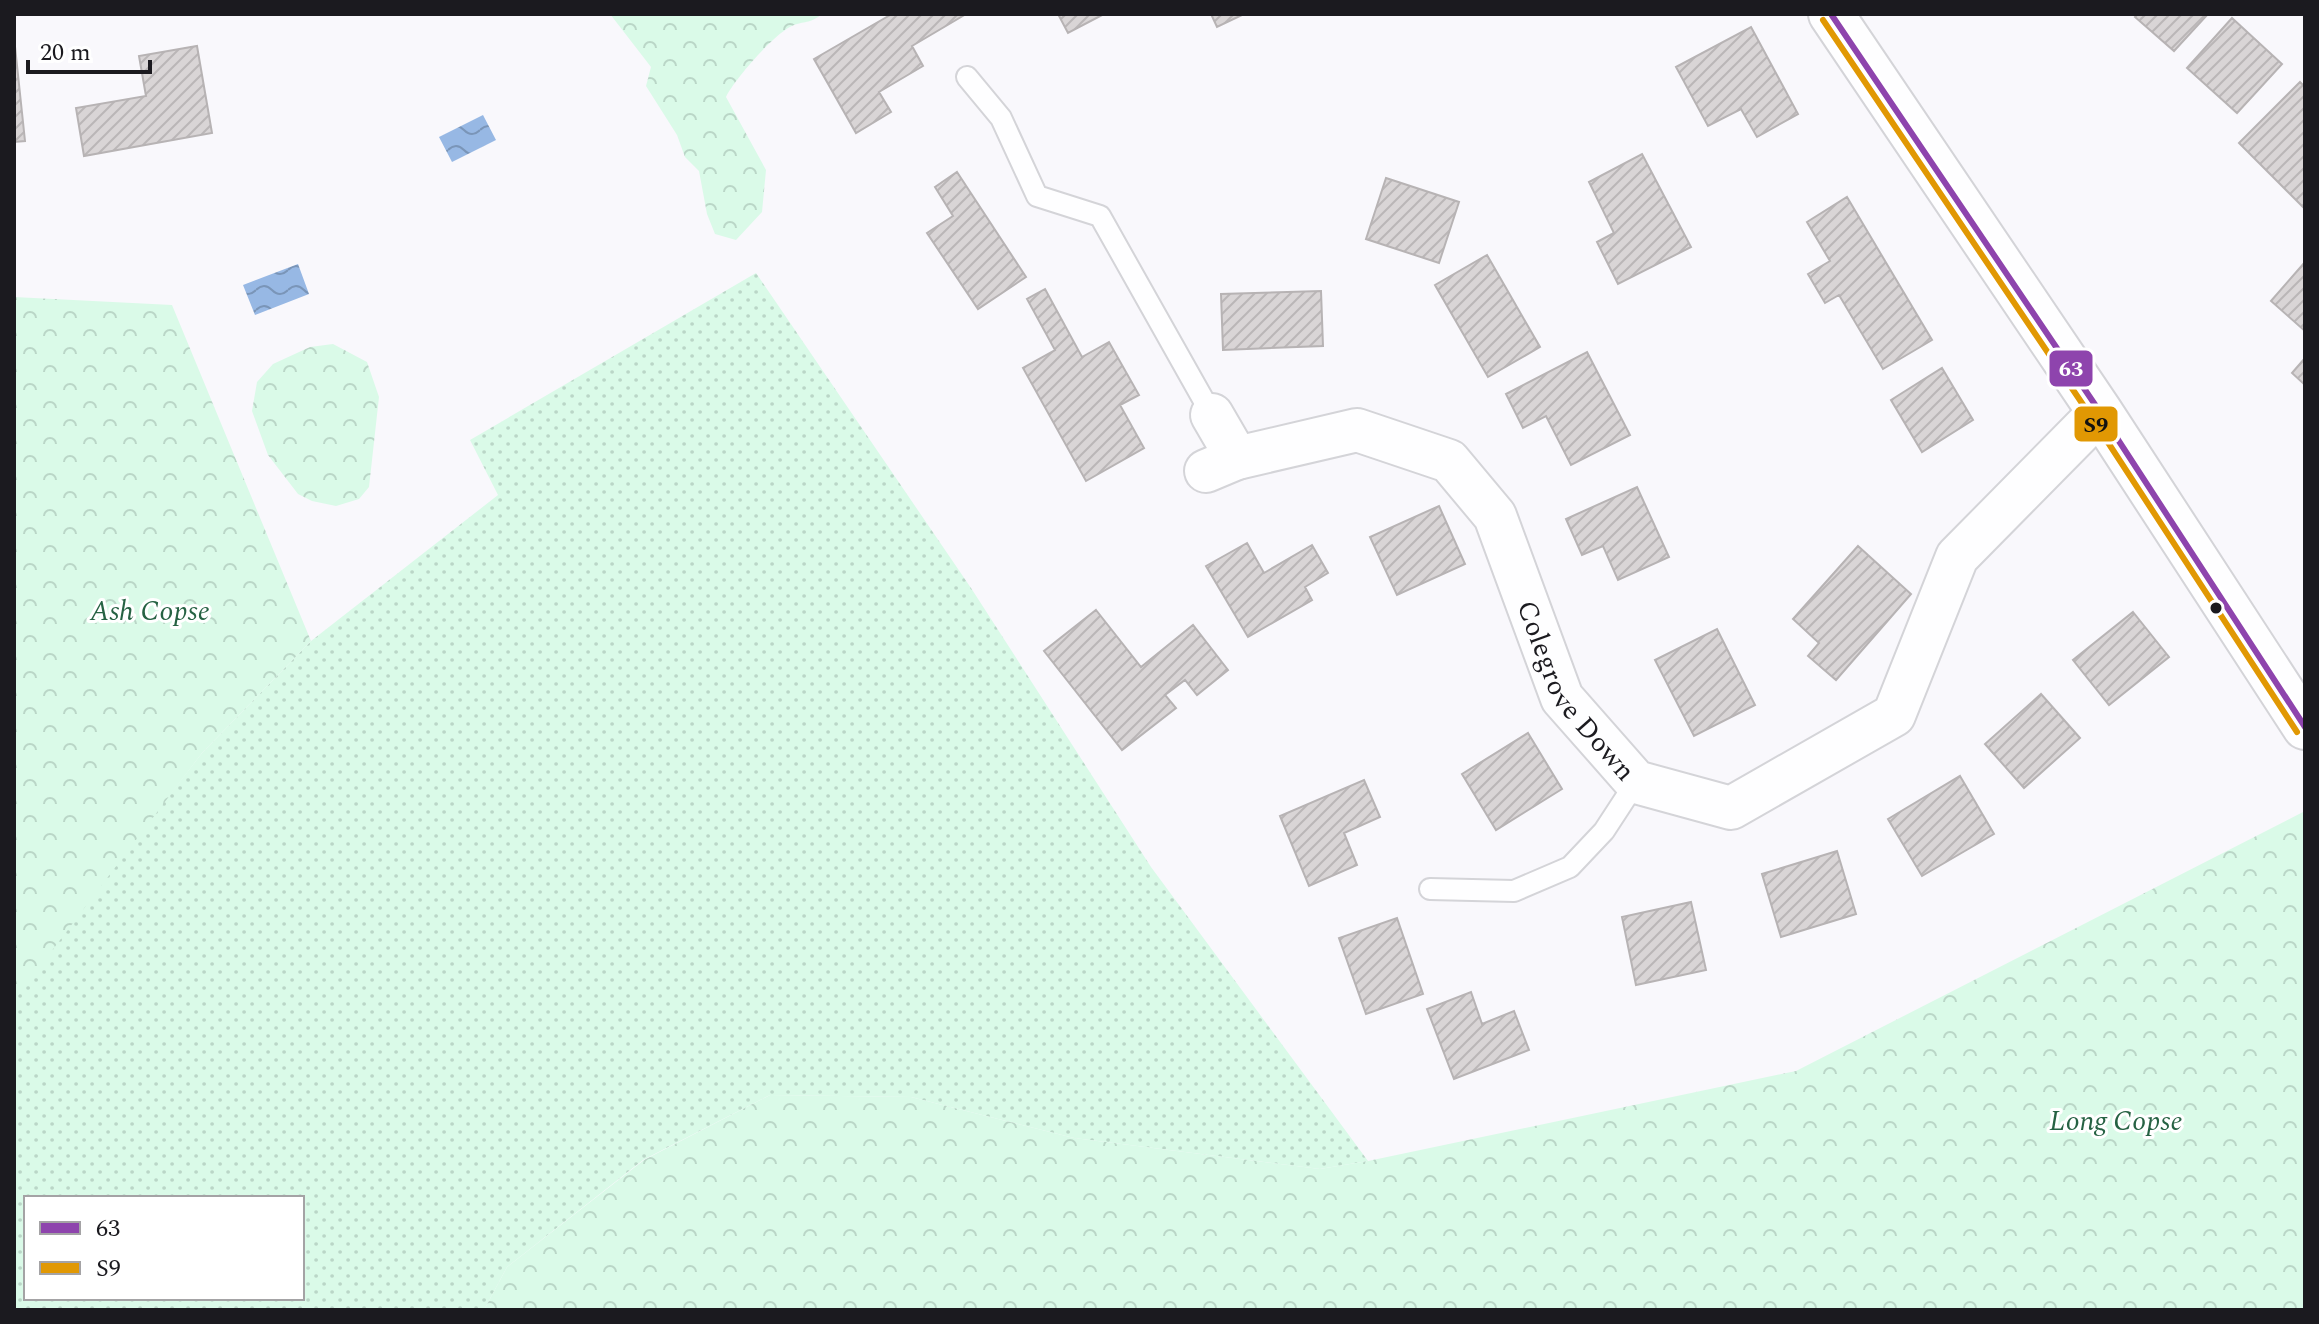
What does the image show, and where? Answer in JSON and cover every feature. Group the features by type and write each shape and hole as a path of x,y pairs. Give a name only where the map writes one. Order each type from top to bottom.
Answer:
{"street":[{"path":"1831,14 2100,412 2305,727"},
{"name":"Colegrove Down","path":"1212,415 1221,464 1357,430 1449,461 1495,516 1562,698 1636,782 1731,808 1894,715 1957,557 2100,412"}],"lane":[{"path":"967,77 1001,118 1037,196 1100,216 1212,415"},
{"path":"1430,889 1514,891 1570,867 1604,831 1636,782"}],"green space":[{"path":"610,14 822,14 786,29 776,37 746,69 726,97 766,170 762,212 736,240 715,234 707,214 699,171 685,157 677,135 646,86 651,67"},
{"path":"756,273 971,588 1151,867 1368,1161 1320,1169 1074,1138 911,1097 770,1095 643,1160 507,1267 484,1310 14,1310 14,996 202,753 311,641 498,495 470,440"},
{"name":"Ash Copse","path":"14,297 172,305 311,641 202,753 16,998"},
{"path":"333,344 367,362 379,397 369,487 359,499 336,506 312,501 298,494 268,455 252,411 257,382 273,364 310,347"},
{"name":"Long Copse","path":"2305,811 2305,1310 484,1310 507,1267 644,1160 770,1095 911,1097 1074,1138 1320,1169 1368,1161 1796,1071"}],"water":[{"path":"483,115 496,140 452,162 439,137"},
{"path":"298,264 309,294 255,315 243,285"}],"building":[{"path":"892,14 966,14 912,46 923,66 879,92 891,112 856,133 814,59"},
{"path":"1058,14 1104,14 1068,33"},
{"path":"1211,14 1244,14 1217,27"},
{"path":"2138,14 2208,14 2174,51 2135,17"},
{"path":"2232,18 2282,64 2237,113 2187,68"},
{"path":"1751,27 1798,114 1757,137 1741,109 1708,126 1676,67"},
{"path":"14,37 25,141 14,142"},
{"path":"197,46 212,133 84,156 76,108 146,96 139,56"},
{"path":"2300,82 2305,87 2305,209 2239,143"},
{"path":"1642,154 1691,247 1618,284 1597,242 1614,233 1589,182"},
{"path":"957,172 1026,277 978,309 927,233 953,216 935,187"},
{"path":"1386,178 1459,202 1439,263 1366,239"},
{"path":"1847,197 1932,340 1883,369 1839,295 1825,303 1808,274 1830,261 1807,222"},
{"path":"1487,255 1540,347 1488,377 1435,285"},
{"path":"2305,262 2305,331 2271,301"},
{"path":"1045,289 1082,357 1109,342 1139,395 1120,405 1144,448 1086,481 1023,368 1055,350 1027,299"},
{"path":"1321,291 1323,346 1223,350 1221,294"},
{"path":"1587,352 1630,435 1571,465 1546,416 1523,428 1506,394"},
{"path":"2305,358 2305,385 2292,373"},
{"path":"1942,368 1973,420 1922,452 1891,400"},
{"path":"1637,487 1669,557 1618,580 1603,546 1582,555 1566,519"},
{"path":"1439,506 1465,564 1397,595 1370,537"},
{"path":"1247,543 1264,573 1312,545 1328,573 1305,587 1312,600 1248,637 1206,566"},
{"path":"1858,546 1911,594 1836,680 1808,656 1819,643 1793,619"},
{"path":"1096,610 1141,667 1193,625 1228,670 1197,695 1185,680 1165,695 1176,708 1122,750 1044,651"},
{"path":"2133,612 2169,657 2109,705 2073,660"},
{"path":"1717,629 1755,705 1694,736 1655,660"},
{"path":"2041,694 2080,738 2024,788 1985,744"},
{"path":"1528,733 1562,789 1496,830 1462,774"},
{"path":"1960,776 1994,834 1922,876 1888,819"},
{"path":"1364,780 1380,817 1344,833 1357,865 1309,886 1280,816"},
{"path":"1837,851 1856,914 1781,937 1762,874"},
{"path":"1691,902 1706,970 1636,985 1622,917"},
{"path":"1397,918 1423,994 1366,1014 1339,938"},
{"path":"1471,992 1482,1024 1514,1011 1529,1050 1454,1079 1427,1009"}],"transit line":[{"name":"63","path":"1831,14 2100,412 2305,727"},
{"name":"S9","path":"1823,20 2092,418 2297,732"}]}
